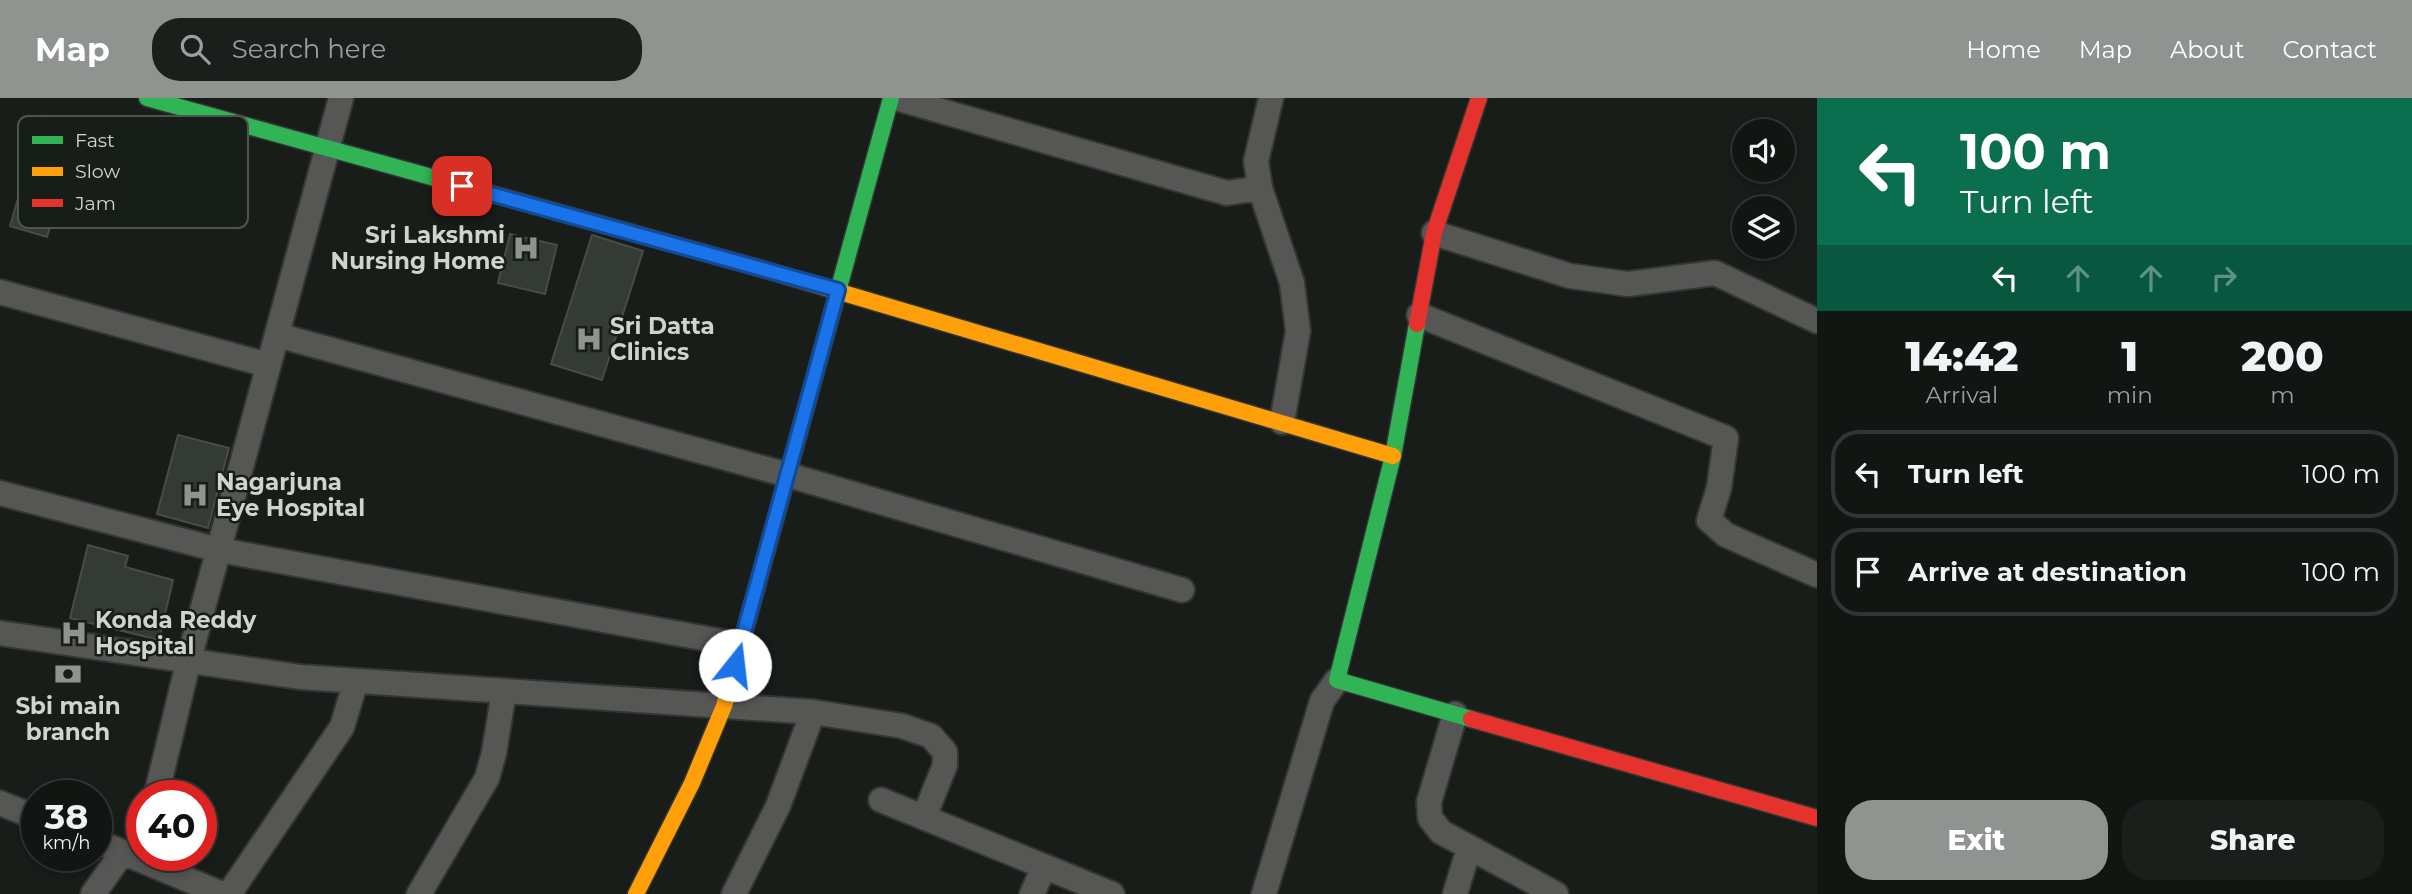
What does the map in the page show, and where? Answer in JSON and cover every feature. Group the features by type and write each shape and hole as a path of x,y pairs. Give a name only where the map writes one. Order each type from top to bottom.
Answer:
{"street":[{"path":"147,98 212,116"},
{"path":"160,780 189,659 341,98"},
{"path":"636,894 692,783 724,706 838,290 894,98 1227,193 1260,188"},
{"path":"1271,98 1256,161 1260,188 1292,283 1298,331 1282,422"},
{"path":"1265,894 1322,701 1337,680 1393,456 1434,233 1479,98"},
{"path":"248,126 838,290 1393,456"},
{"path":"1434,233 1570,276 1628,284 1715,273 1817,321"},
{"path":"0,292 268,365"},
{"path":"1419,315 1726,438 1719,488 1709,520 1726,535 1817,575"},
{"path":"277,335 788,475 1182,590"},
{"path":"0,493 219,550 741,645"},
{"path":"0,633 300,677 813,712 902,726 930,736 945,752 945,765 924,817"},
{"path":"1337,680 1817,818"},
{"path":"229,894 342,727 356,681"},
{"path":"419,894 486,778 494,753 504,691"},
{"path":"734,894 778,806 813,712"},
{"path":"1455,714 1429,802 1430,818 1441,832 1556,894"},
{"path":"881,800 1112,894"},
{"path":"0,803 21,812"},
{"path":"1455,894 1469,848"},
{"path":"93,894 126,863"},
{"path":"1032,894 1044,867"},
{"path":"171,871 222,894"}],"building":[{"path":"18,198 18,228 50,228 47,237 10,226"},
{"path":"510,234 557,245 545,294 498,283"},
{"path":"592,235 643,251 602,380 551,364"},
{"path":"178,435 229,448 208,528 157,514"},
{"path":"88,545 128,556 125,567 173,580 159,640 70,618"}],"traffic: fast":[{"path":"147,98 212,116"},
{"path":"756,590 891,98"},
{"path":"248,126 759,268"},
{"path":"1417,324 1393,456 1337,680 1471,719"}],"traffic: slow":[{"path":"759,268 1393,456"},
{"path":"636,894 692,783 724,706 756,590"}],"traffic: jam":[{"path":"1417,324 1434,233 1479,98"},
{"path":"1471,719 1817,818"}],"place":[{"name":"Sri Lakshmi Nursing Home","path":"526,248"},
{"name":"Sri Datta Clinics","path":"589,339"},
{"name":"Nagarjuna Eye Hospital","path":"195,495"},
{"name":"Konda Reddy Hospital","path":"74,633"},
{"name":"Sbi main branch","path":"68,674"}],"route":[{"path":"462,186 838,290 735,665"}]}
